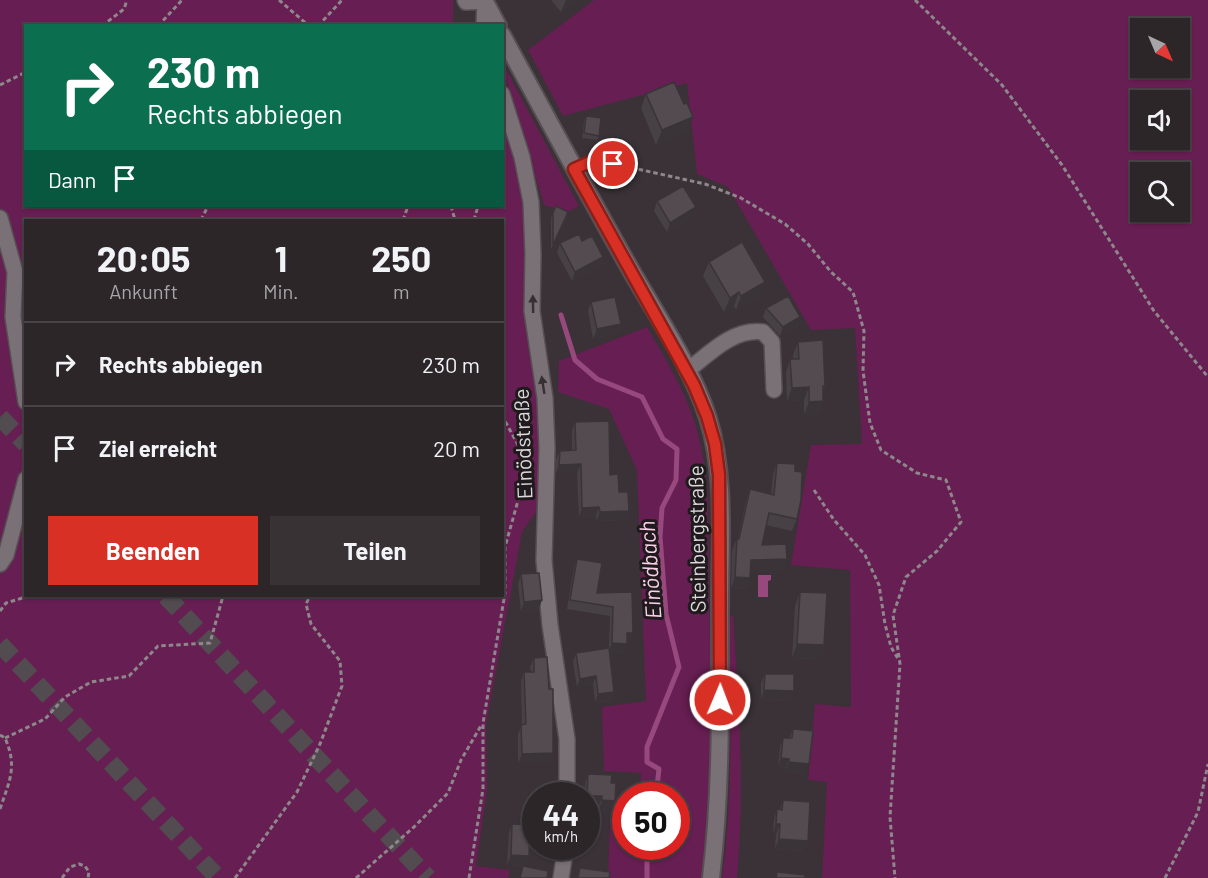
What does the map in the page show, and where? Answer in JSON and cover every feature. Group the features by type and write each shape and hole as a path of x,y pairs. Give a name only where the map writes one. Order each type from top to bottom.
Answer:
{"main road":[{"path":"484,1 497,24"},
{"name":"Steinbergstraße","path":"504,39 687,370 707,416 715,444 719,475 719,744 711,878"}],"street":[{"path":"465,0 466,2 484,1 483,24"},
{"name":"Einödstraße","path":"504,100 522,157 531,202 532,311 545,408 547,448 544,560 550,625 567,739 567,782"},
{"path":"0,218 15,272 14,317 24,388"},
{"path":"687,370 732,337 753,331 763,332 772,342 774,390"},
{"path":"0,564 6,555 24,487"},
{"path":"561,878 564,860"}],"lane":[{"path":"574,169 590,162 613,164"}],"path":[{"path":"105,24 124,9 128,0"},
{"path":"160,24 182,0"},
{"path":"279,0 307,24"},
{"path":"320,24 342,0"},
{"path":"915,0 1002,84 1062,165 1154,311 1208,377"},
{"path":"0,85 24,73"},
{"path":"613,164 705,184 741,198 793,231 808,244 831,272 853,292 864,331 863,371 870,423 881,450 917,473 946,480 962,522 937,551 906,577 893,615 900,664 890,817 895,878"},
{"path":"469,878 483,789 483,723 505,593 505,547 521,490 523,455 504,416"},
{"path":"814,490 834,520 865,555 879,585 891,647 900,664"},
{"path":"0,611 6,603 26,597"},
{"path":"5,738 45,719 65,697 91,682 129,676 158,646 210,644 223,597"},
{"path":"235,878 297,792 320,744 342,686 340,661 311,624 306,604 310,597"},
{"path":"356,878 448,793 467,749 483,723"},
{"path":"0,735 5,738 12,760 12,778 0,809"},
{"path":"1165,878 1198,812 1208,764"},
{"path":"62,878 70,867 79,864 85,866 89,872 88,878"}],"shaded area":[{"path":"0,0 453,0 453,24 24,24 24,207 504,207 504,113 525,201 526,320 538,388 542,446 536,512 522,532 486,724 487,790 476,866 510,870 508,878 0,878"},
{"path":"594,0 1208,0 1208,878 822,878 827,782 808,780 815,704 851,707 850,570 791,565 811,445 862,444 855,328 811,330 728,187 697,174 687,83 563,116 528,50"},
{"path":"504,66 579,206 568,212 544,205"},
{"path":"647,327 677,381 695,423 703,457 709,534 711,735 708,807 701,878 608,878 610,820 612,820 612,860 690,860 690,782 641,782 641,773 604,771 602,707 646,701 637,470 609,409 558,392 559,361"},
{"path":"758,575 771,575 771,580 768,581 768,597 758,597"},
{"path":"729,616 733,616 740,747 741,812 737,878 722,878 730,780"}],"building":[{"path":"674,82 693,117 662,130 646,94"},
{"path":"586,116 601,118 599,136 584,133"},
{"path":"683,186 696,207 670,223 657,201"},
{"path":"556,206 568,212 553,245 553,213"},
{"path":"579,234 582,241 592,236 603,257 575,272 560,243"},
{"path":"742,242 765,282 741,296 739,292 730,298 709,262"},
{"path":"788,296 800,317 783,327 766,308"},
{"path":"615,297 621,324 597,329 591,302"},
{"path":"823,340 825,386 823,386 823,401 809,402 809,387 792,388 790,359 799,359 798,342"},
{"path":"609,421 610,475 618,474 619,492 628,492 629,511 600,512 599,507 582,508 581,464 559,465 560,451 576,450 575,422"},
{"path":"777,463 795,464 795,471 802,472 801,500 797,519 769,513 762,545 786,544 787,559 751,560 750,578 735,577 737,539 739,539 750,489 774,495"},
{"path":"577,559 602,563 597,593 632,592 633,633 627,633 627,644 612,643 613,607 570,600"},
{"path":"539,573 542,600 524,602 521,574"},
{"path":"800,592 827,593 824,645 797,644"},
{"path":"609,648 614,692 598,694 596,676 580,679 576,653"},
{"path":"547,657 549,689 553,689 553,753 522,754 521,725 526,724 524,672 534,672 534,658"},
{"path":"765,674 794,674 794,691 764,690"},
{"path":"793,729 813,731 809,764 789,762 789,759 781,758 783,738 792,738"},
{"path":"588,774 612,775 612,801 602,800 600,782 588,782"},
{"path":"783,800 810,802 808,841 779,839 780,824 776,824 777,809 782,810"},
{"path":"512,824 522,825 522,856 511,855"},
{"path":"523,866 548,871 547,878 520,878"},
{"path":"580,868 610,872 609,878 578,878"},
{"path":"777,872 805,875 805,878 776,878"}],"waterway":[{"name":"Einödbach","path":"561,315 575,360 597,379 642,397 663,439 677,449 676,480 662,508 660,537 666,614 679,667 647,747 647,762 659,769 658,782"},
{"name":"Einödbach","path":"647,860 647,878"}],"tunnel":[{"path":"0,417 24,442"},
{"path":"167,597 428,878"},
{"path":"0,644 218,878"}],"route":[{"path":"613,164 590,162 574,169 687,370 707,416 715,444 719,475 720,700"}]}
